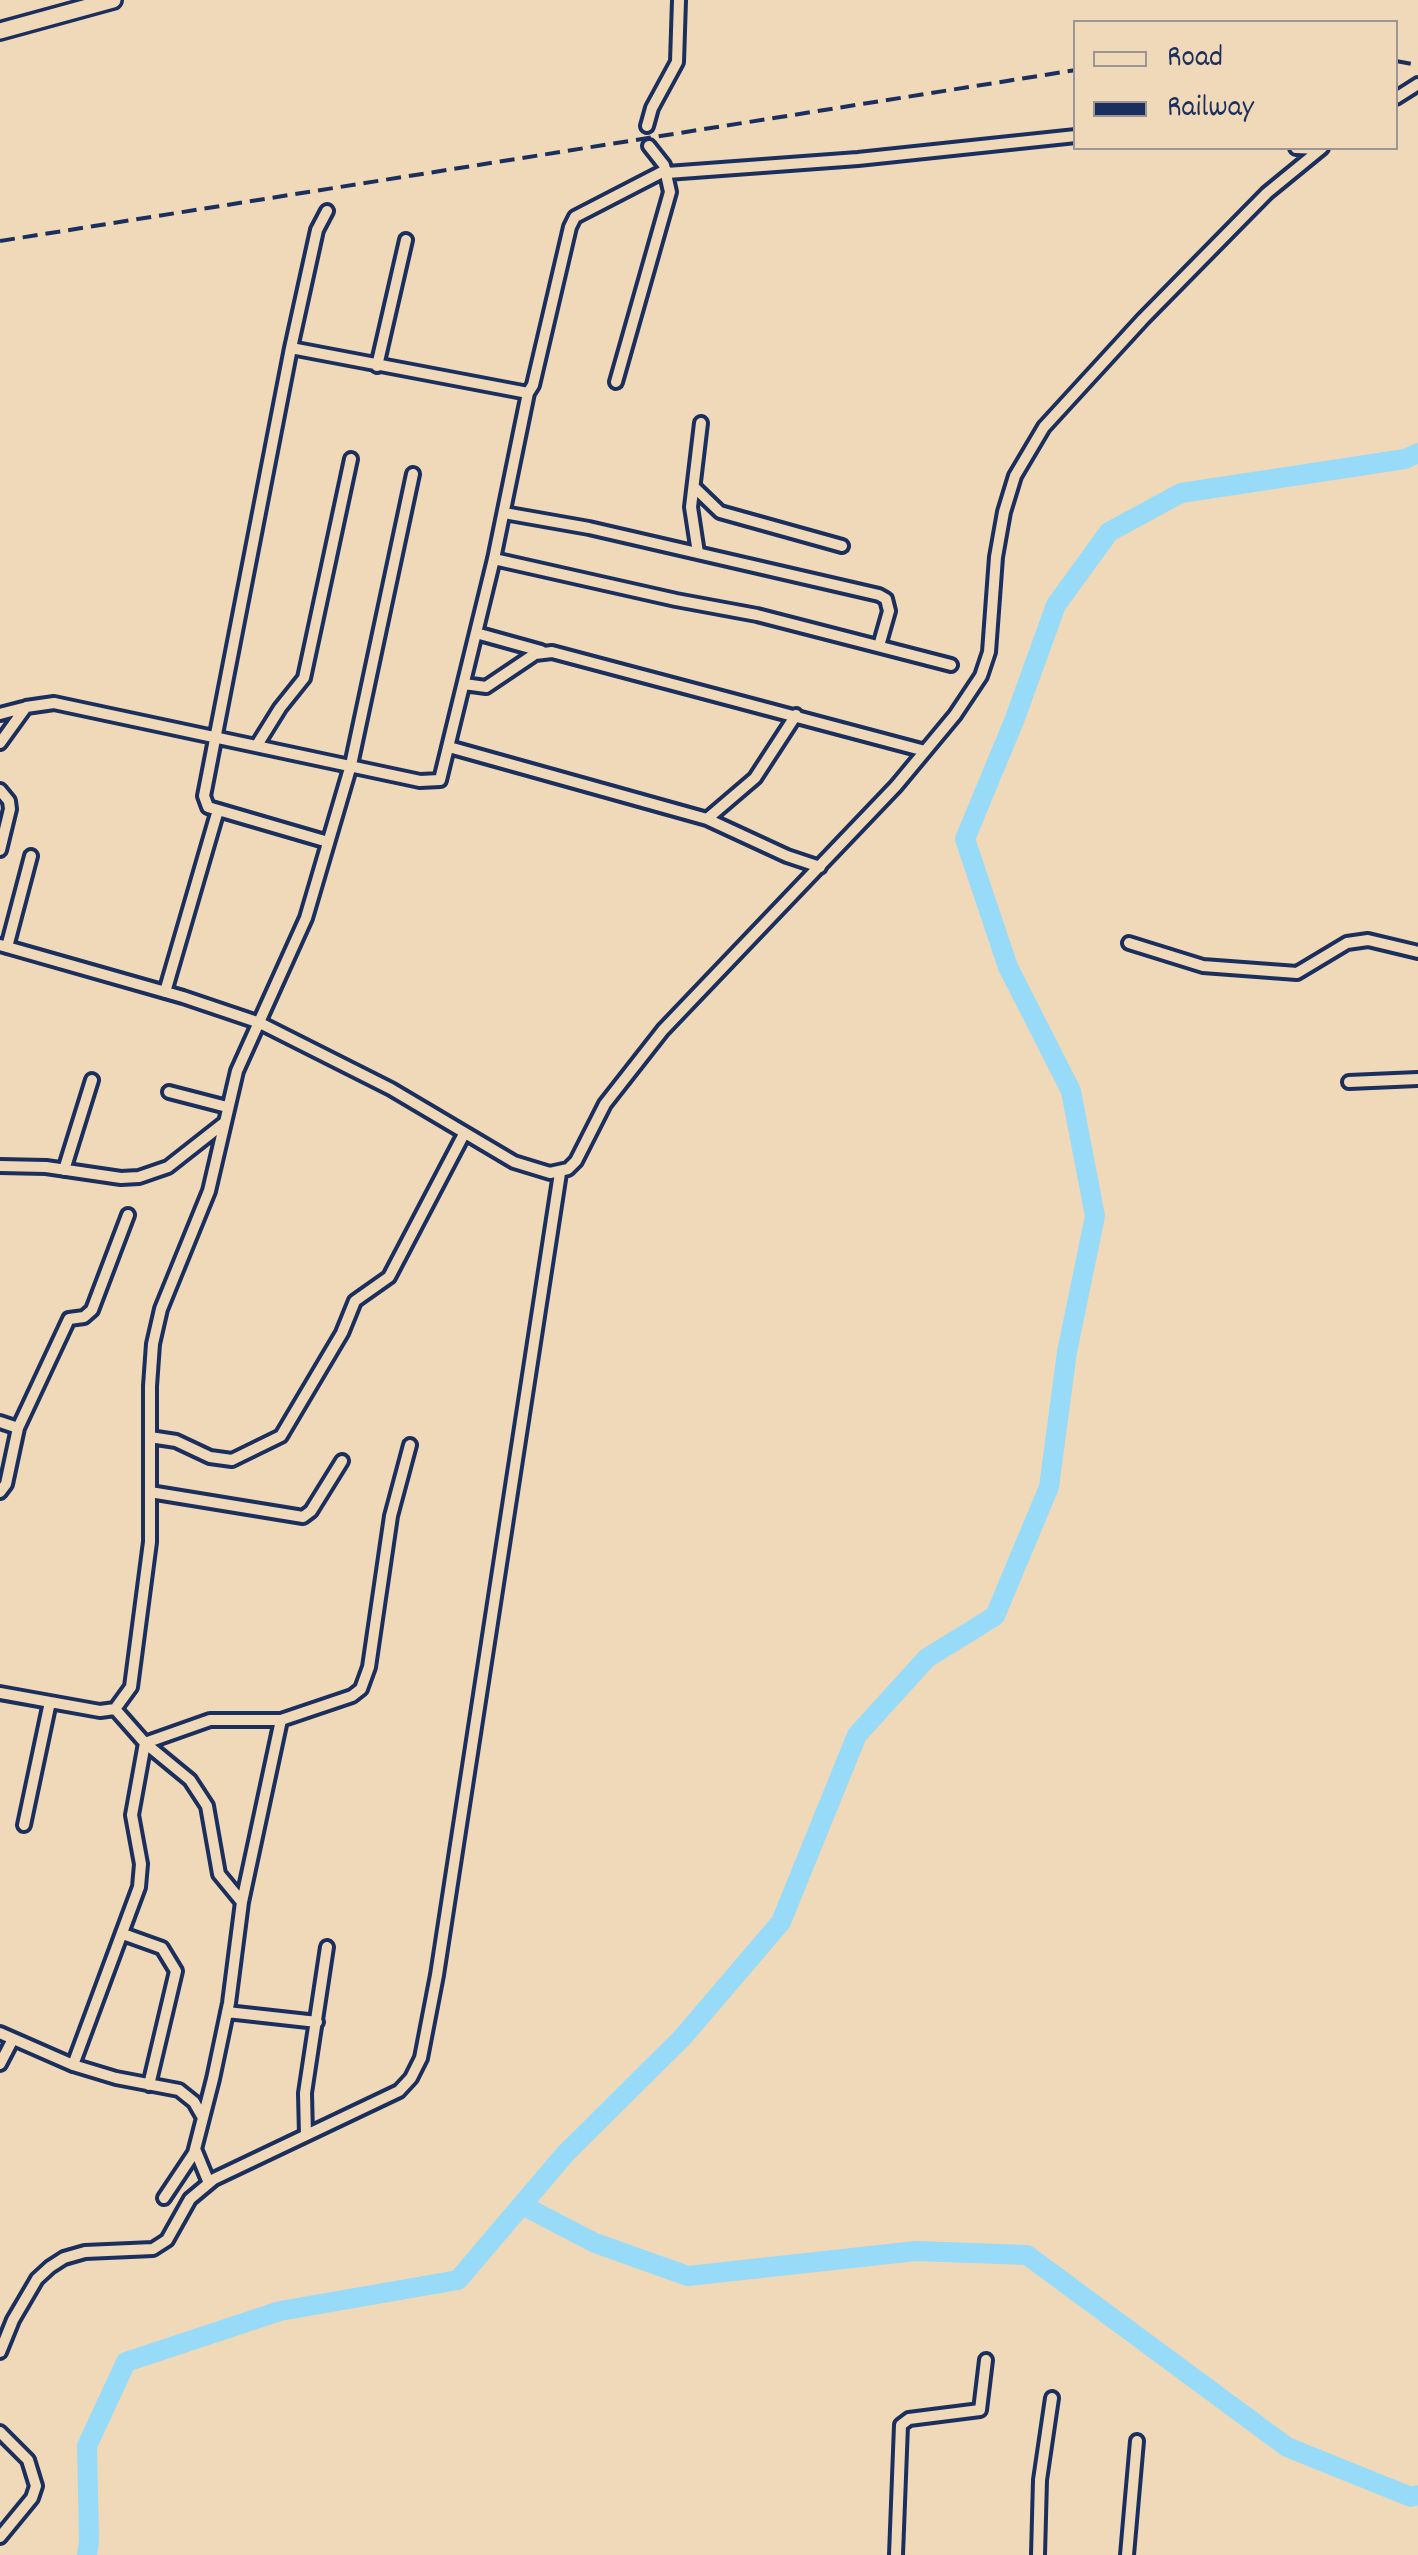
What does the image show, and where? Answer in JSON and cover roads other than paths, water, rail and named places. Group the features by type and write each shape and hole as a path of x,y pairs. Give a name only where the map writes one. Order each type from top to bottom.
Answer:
{"main road":[{"path":"0,31 113,0"}],"street":[{"path":"646,126 677,62 679,0"},
{"path":"0,714 38,703 75,705 434,782 440,780 494,559 528,394 575,217 667,172 858,159 1073,136"},
{"path":"616,382 670,192 667,172 649,146"},
{"path":"0,2352 37,2279 64,2258 85,2252 153,2249 167,2240 190,2199 208,2183 398,2091 411,2078 421,2058 433,2004 560,1174 576,1161 605,1104 674,1018 926,751 981,676 986,662 1004,512 1029,448 1143,319 1267,193 1319,150"},
{"path":"327,211 317,230 291,348 204,796 208,807 328,842"},
{"path":"378,366 406,240"},
{"path":"291,348 528,394"},
{"path":"698,553 692,520 701,423"},
{"path":"257,745 304,678 351,458"},
{"path":"115,1710 131,1687 146,1581 154,1344 161,1309 209,1191 237,1072 295,945 328,842 351,764 414,474"},
{"path":"694,486 720,512 842,546"},
{"path":"504,512 886,598 890,611 879,646"},
{"path":"494,559 775,619 951,664"},
{"path":"476,633 926,751"},
{"path":"464,684 486,687 542,652"},
{"path":"0,743 26,707"},
{"path":"708,819 755,778 796,715"},
{"path":"450,747 708,819 787,856 820,866"},
{"path":"0,790 10,808 0,850"},
{"path":"165,992 218,810"},
{"path":"31,856 3,946 260,1023 390,1089 530,1169 560,1174"},
{"path":"1129,943 1203,966 1297,973 1346,943 1368,940 1418,952"},
{"path":"1349,1082 1418,1079"},
{"path":"64,1170 92,1080"},
{"path":"169,1092 227,1107"},
{"path":"0,1166 121,1178 154,1174 224,1123"},
{"path":"150,1437 176,1441 210,1458 232,1460 282,1436 342,1333 355,1301 390,1277 464,1134"},
{"path":"0,1492 6,1484 18,1428 69,1318 84,1317 92,1310 128,1215"},
{"path":"0,1422 18,1428"},
{"path":"145,1743 210,1720 281,1720 352,1696 366,1680 385,1545 410,1445"},
{"path":"150,1492 303,1517 311,1511 342,1461"},
{"path":"0,1692 100,1711 115,1710"},
{"path":"24,1825 50,1702"},
{"path":"115,1710 145,1743 190,1780 207,1806 219,1874 242,1902"},
{"path":"164,2198 195,2149 203,2117 227,2012 242,1902 281,1720"},
{"path":"72,2065 139,1887 142,1864 132,1816 145,1743"},
{"path":"123,1934 162,1948 176,1970 150,2085"},
{"path":"306,2135 304,2111 327,1947"},
{"path":"227,2012 318,2022"},
{"path":"0,2032 72,2065 186,2094 203,2117"},
{"path":"0,2064 13,2039"},
{"path":"195,2149 208,2183"},
{"path":"0,2315 13,2320"},
{"path":"896,2555 901,2424 909,2419 980,2410 986,2360"},
{"path":"1038,2555 1040,2480 1052,2398"},
{"path":"0,2432 28,2460 36,2486 32,2498 0,2538"},
{"path":"1127,2555 1137,2440"}],"waterway":[{"path":"87,2555 87,2446 126,2362 280,2311 458,2280 566,2153 682,2038 781,1922 857,1735 927,1658 995,1616 1049,1487 1067,1352 1095,1216 1071,1091 1008,967 965,839 1056,605 1109,532 1181,493 1405,459 1418,453"},
{"path":"522,2205 595,2243 688,2276 916,2251 1027,2255 1287,2447 1411,2497 1418,2495"}],"railway":[{"path":"1398,61 1418,65"},
{"path":"0,241 1073,70"}]}
